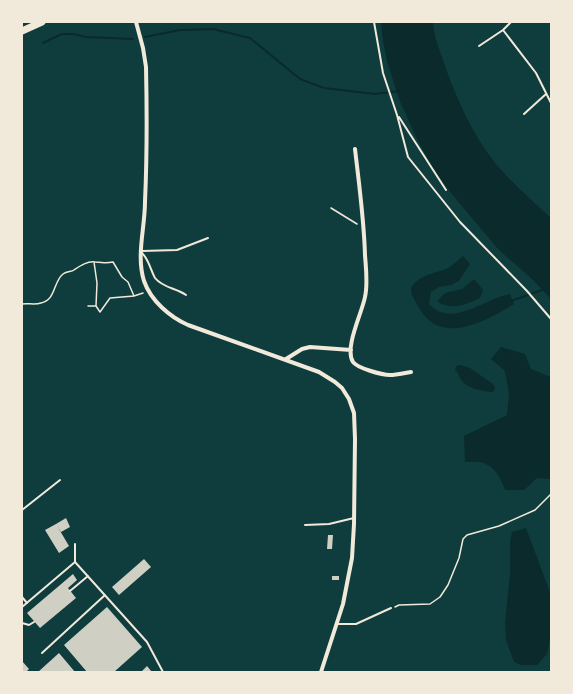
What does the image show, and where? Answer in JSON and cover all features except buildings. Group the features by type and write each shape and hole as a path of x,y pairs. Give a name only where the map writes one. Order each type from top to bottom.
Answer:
{"main road":[{"path":"22,31 42,22"}],"street":[{"path":"136,22 145,56 145,204 141,252 143,276 149,291 164,309 182,322 286,359 327,376 342,388 349,399 354,413 354,518 350,573 344,604 321,672"},
{"path":"355,149 364,229 367,283 366,297 350,354 353,362 357,366 381,374 389,375 411,372"},
{"path":"286,359 302,349 310,347 351,350"}],"lane":[{"path":"374,22 383,73 397,115 408,157 460,222 527,291 551,319"},
{"path":"479,46 503,30 510,22"},
{"path":"503,30 536,73 551,103"},
{"path":"524,114 546,94"},
{"path":"397,115 446,190"},
{"path":"141,252 177,250 208,238"},
{"path":"141,252 145,256 155,277 162,284 186,295"},
{"path":"22,510 60,480"},
{"path":"304,525 329,524 354,518"},
{"path":"75,544 75,562 147,642 163,672"},
{"path":"22,607 75,562"},
{"path":"70,591 88,576"},
{"path":"42,653 105,595"},
{"path":"22,597 27,603"},
{"path":"337,624 356,624 391,608"},
{"path":"22,623 29,625 34,622"}],"path":[{"path":"331,208 364,229"},
{"path":"94,262 97,283 96,306 100,312 110,298 134,296 149,291"},
{"path":"22,304 41,303 50,298 58,279 62,274 74,270 77,266 94,262 103,264 113,262 122,277 128,282 134,296"},
{"path":"88,306 96,306"},
{"path":"391,608 399,605 430,604 440,597 448,585 464,539 467,535 499,526 535,510 551,494"}],"water":[{"path":"381,22 433,22 440,52 461,106 474,131 496,164 551,218 551,299 533,280 498,249 451,193 432,167 416,137 399,99 387,61"},
{"path":"463,256 470,264 459,281 451,285 439,287 431,292 429,304 438,311 448,314 458,313 510,294 514,304 476,324 449,328 437,325 426,317 417,304 411,289 420,279 446,269"},
{"path":"475,280 483,290 480,298 459,306 443,305 438,302 438,300 445,293 462,289"},
{"path":"501,347 525,354 531,369 551,377 551,479 537,478 524,490 505,490 498,474 488,465 479,462 465,462 464,436 507,415 509,394 505,371 491,359"},
{"path":"461,365 470,368 493,384 495,388 493,392 476,389 464,383 455,370 456,366"},
{"path":"526,528 551,595 551,634 547,654 537,665 521,665 514,662 506,640 505,623 510,573 510,543 512,532"}],"waterway":[{"path":"145,37 180,30 213,29 250,38 300,79 324,88 375,94 400,91"},
{"path":"43,43 62,34 73,34 86,37 133,39"},
{"path":"511,301 542,290"}]}
